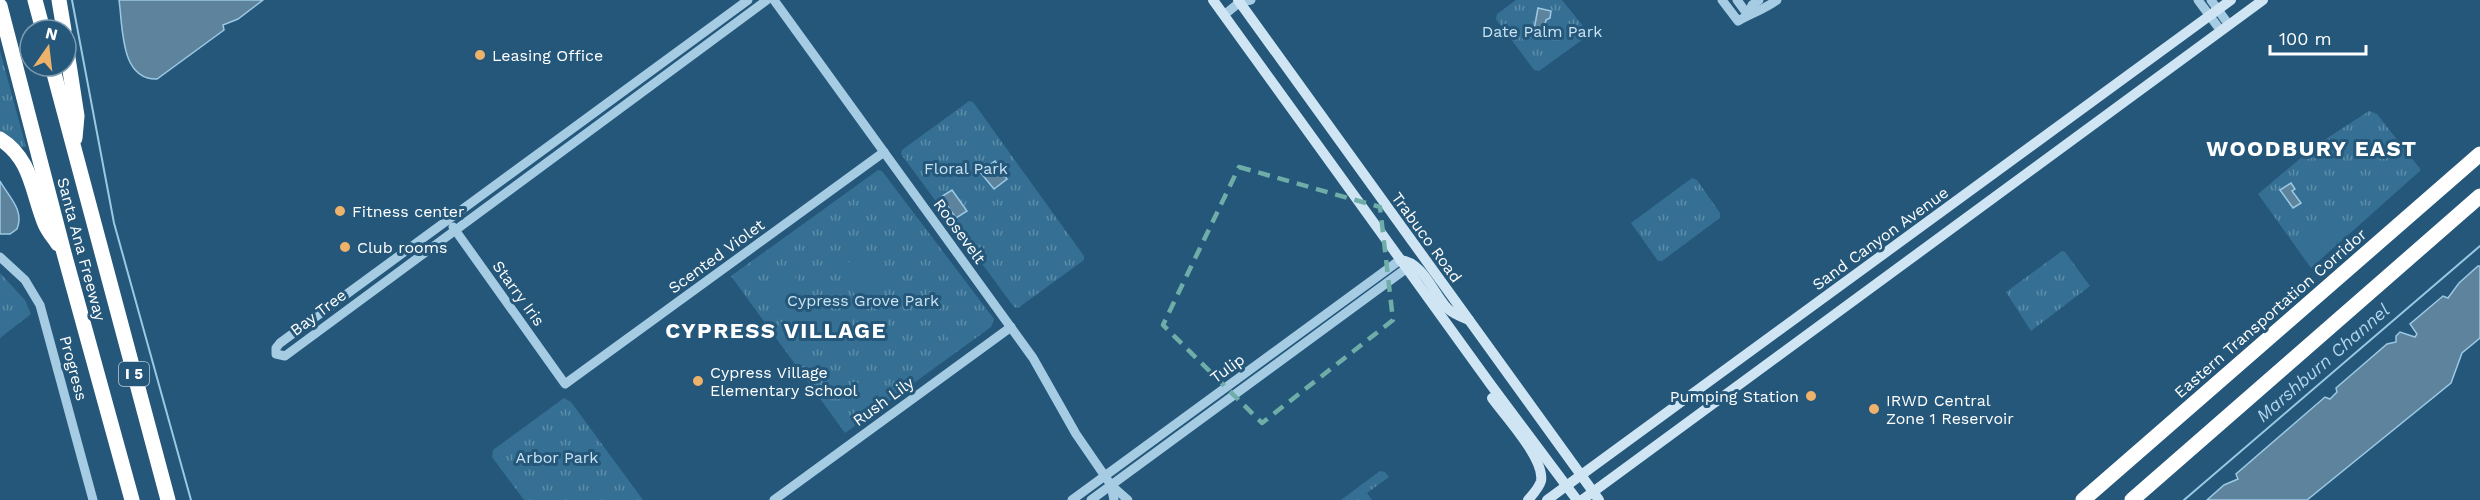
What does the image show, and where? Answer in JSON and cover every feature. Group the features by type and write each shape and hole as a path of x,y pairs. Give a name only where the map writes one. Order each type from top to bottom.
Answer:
{"highway":[{"path":"35,0 40,18"},
{"path":"59,0 62,18"},
{"name":"Santa Ana Freeway","path":"0,6 64,253 132,500"},
{"name":"Santa Ana Freeway","path":"55,78 168,500"},
{"path":"72,78 78,116 74,147"},
{"path":"0,139 24,163 46,226 64,253"},
{"path":"2450,180 2480,148"},
{"name":"Eastern Transportation Corridor","path":"2083,500 2480,154"},
{"path":"2133,500 2480,196"}],"main road":[{"path":"1213,0 1577,500"},
{"name":"Sand Canyon Avenue","path":"1547,500 2231,0"},
{"name":"Sand Canyon Avenue","path":"1582,500 1596,496 2263,0"},
{"name":"Trabuco Road","path":"1243,1 1596,496"},
{"path":"1403,264 1407,260 1416,267 1446,307 1469,320"},
{"path":"1467,351 1471,369 1528,446 1541,470 1539,486 1528,500"}],"street":[{"name":"Bay Tree","path":"748,0 280,343 276,348 276,354 280,357 285,356 767,0"},
{"name":"Roosevelt","path":"774,0 1034,358 1076,434 1111,485 1128,500"},
{"path":"1722,0 1738,21 1759,12 1777,0"},
{"path":"1737,0 1748,15"},
{"path":"1748,15 1752,5 1759,0"},
{"path":"2198,0 2214,13 2225,28"},
{"path":"2211,0 2214,13"},
{"path":"1224,15 1243,1"},
{"name":"Scented Violet","path":"565,384 884,152"},
{"name":"Starry Iris","path":"448,221 565,384"},
{"name":"Progress","path":"0,256 25,280 40,305 93,500"},
{"name":"Tulip","path":"1072,500 1403,264"},
{"name":"Tulip","path":"1091,500 1403,264"},
{"name":"Rush Lily","path":"774,500 1011,327"},
{"name":"Roosevelt","path":"1111,485 1114,500"}],"highlighted area":[{"path":"1239,167 1380,207 1393,320 1262,423 1163,325"}],"green space":[{"name":"Date Palm Park","path":"1516,0 1562,0 1587,31 1586,37 1539,71 1534,70 1496,19 1497,14"},
{"path":"0,51 26,147 18,148 0,134"},
{"name":"Floral Park","path":"969,101 973,102 1084,256 1084,260 1018,308 1014,307 901,154 902,150"},
{"path":"2369,111 2377,114 2421,170 2311,268 2258,194 2315,146"},
{"path":"2372,127 2381,139 2359,155 2350,143"},
{"name":"Cypress Grove Park","path":"878,170 882,171 994,319 991,327 845,433 731,276"},
{"path":"1692,178 1697,180 1720,213 1720,218 1662,261 1658,261 1631,223"},
{"path":"2333,224 2343,238 2315,260 2303,245"},
{"path":"2062,251 2090,286 2031,331 2006,292"},
{"path":"863,255 875,261 885,279 863,297 856,296 839,272 852,259"},
{"path":"788,267 830,325 801,346 759,288"},
{"path":"0,273 25,300 31,314 0,338"},
{"path":"947,312 963,334 952,343 935,321"},
{"path":"870,384 879,397 858,413 849,400"},
{"name":"Arbor Park","path":"564,398 571,402 643,500 524,500 492,457 493,450"},
{"path":"1380,471 1385,472 1389,477 1367,493 1372,500 1341,500"}],"shaded area":[{"path":"119,0 263,0 238,19 223,25 224,30 157,79 145,77 136,71 130,62 123,37"},
{"path":"1538,8 1551,11 1543,32 1534,30"},
{"path":"995,161 1007,179 994,189 980,172"},
{"path":"0,181 19,216 17,229 10,234 0,234"},
{"path":"2291,183 2295,189 2292,191 2301,203 2293,208 2280,190"},
{"path":"952,190 967,211 956,218 941,197"},
{"path":"2480,266 2480,338 2462,353 2451,383 2307,500 2207,500 2224,485 2238,479 2236,474 2325,397 2330,399 2337,392 2336,388 2387,344 2396,342 2396,336 2400,332 2415,337 2417,334 2410,324 2443,296 2448,298 2459,283"}],"waterway":[{"path":"72,0 114,223 191,500"},
{"name":"Marshburn Channel","path":"2184,500 2480,246"}],"place":[{"name":"Leasing Office","path":"480,55"},
{"name":"Fitness center","path":"340,211"},
{"name":"Club rooms","path":"345,247"},
{"name":"Cypress Village Elementary School","path":"698,381"},
{"name":"Pumping Station","path":"1811,396"},
{"name":"IRWD Central Zone 1 Reservoir","path":"1874,409"}],"district":[{"name":"WOODBURY EAST","path":"2312,148"},
{"name":"CYPRESS VILLAGE","path":"776,330"}]}
